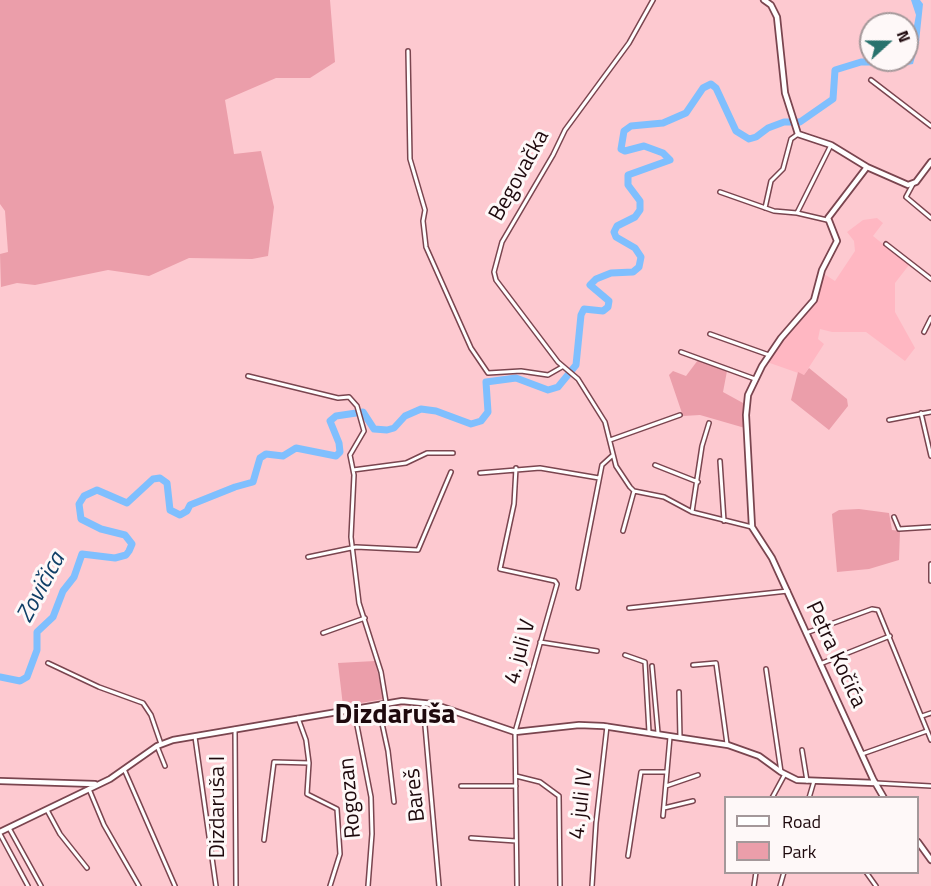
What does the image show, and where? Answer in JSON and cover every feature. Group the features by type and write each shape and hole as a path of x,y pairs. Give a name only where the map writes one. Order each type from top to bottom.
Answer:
{"street":[{"name":"Begovačka","path":"610,440 602,418 576,376 564,368 496,280 494,265 502,242 565,130 634,36 653,0"},
{"path":"764,0 774,8 777,17 785,93 797,133"},
{"path":"408,51 411,159 413,177 425,210 423,220 426,248 471,348 488,373 521,371 548,375 564,368"},
{"path":"871,80 931,126"},
{"path":"797,133 831,144 867,167 913,184"},
{"path":"765,208 771,181 783,168 791,139 797,133"},
{"path":"797,213 831,144"},
{"path":"931,162 929,169 913,184 906,197 931,218"},
{"path":"827,220 867,167"},
{"path":"720,192 774,211 797,213 827,220"},
{"path":"680,415 610,440 619,472 634,490 656,494 692,512 752,527 746,415 748,395 769,355 814,300 822,270 837,242 827,220"},
{"path":"886,244 931,279"},
{"path":"924,332 931,318"},
{"path":"710,334 769,355"},
{"path":"681,352 755,379"},
{"path":"248,376 338,398 349,398 357,406 364,431 350,455 353,470 352,550 359,603 381,672 386,702"},
{"path":"889,420 931,412"},
{"path":"921,414 931,456"},
{"path":"692,512 702,446 709,423"},
{"path":"353,470 406,463 427,453 453,453"},
{"path":"578,588 599,478 604,462 613,455"},
{"path":"720,461 724,521"},
{"path":"655,465 698,482"},
{"path":"480,473 516,468 540,468 599,478"},
{"name":"4. juli V","path":"515,732 557,584 555,581 500,569 514,504 516,468"},
{"path":"308,557 352,550 356,547 418,550 451,472"},
{"path":"623,531 634,490"},
{"path":"894,517 899,529 931,527"},
{"name":"Petra Kočića","path":"752,527 772,558 883,796"},
{"path":"931,564 931,581"},
{"path":"629,608 788,591"},
{"path":"806,633 876,609 879,611 931,740"},
{"path":"323,633 365,618"},
{"path":"820,664 890,636"},
{"path":"540,642 597,651"},
{"path":"625,656 642,659 645,662 649,734"},
{"path":"48,663 99,687 143,703 151,716 165,766"},
{"path":"693,665 716,663 728,745"},
{"path":"652,666 658,735"},
{"path":"766,669 783,773 773,796"},
{"path":"679,692 680,738"},
{"path":"28,886 0,833 95,784 110,779 159,745 195,735 386,702 423,701 515,732 579,725 607,726 728,745 759,756 783,773 807,781 931,786"},
{"name":"Bareš","path":"423,701 439,886"},
{"name":"Bareš","path":"378,704 388,751 394,802"},
{"name":"Rogozan","path":"354,707 364,749 371,797 372,834 368,886"},
{"path":"922,716 931,713"},
{"name":"Rogozan","path":"298,717 306,740 309,763 307,794 337,809 340,854 330,886"},
{"name":"4. juli IV","path":"592,886 594,842 607,726"},
{"name":"Dizdaruša I","path":"235,728 236,886"},
{"path":"862,754 927,731"},
{"path":"515,732 517,886"},
{"path":"195,735 216,886"},
{"path":"663,816 670,737"},
{"path":"802,750 807,781"},
{"name":"Rogozan","path":"264,840 274,762 309,763"},
{"path":"124,769 175,886"},
{"path":"628,856 641,772 667,772"},
{"path":"666,786 698,775"},
{"path":"516,776 540,782 559,796 560,886"},
{"path":"0,781 95,784"},
{"path":"809,796 814,781"},
{"name":"Bareš","path":"461,786 516,786"},
{"path":"88,788 104,825 139,886"},
{"path":"664,808 693,801"},
{"path":"47,809 60,834 87,868"},
{"path":"9,828 41,886"},
{"path":"471,838 516,841"},
{"path":"919,845 931,860"},
{"path":"867,874 876,886"}],"shaded area":[{"path":"877,218 883,223 873,236 909,265 895,283 895,312 915,348 905,361 866,332 832,332 820,329 818,339 824,344 804,375 767,362 790,330 814,306 824,274 835,281 855,251 854,241 847,232 863,220"}],"green space":[{"path":"0,0 330,0 335,62 310,78 276,78 225,100 234,154 261,151 274,207 268,256 252,259 189,258 149,276 108,270 35,285 17,283 1,287 0,254 8,252 5,211 0,204"},
{"path":"698,360 727,371 723,392 743,403 745,428 700,415 683,416 669,375 673,371 686,376"},
{"path":"809,368 847,399 848,406 829,430 791,400 798,372 804,375"},
{"path":"859,509 889,513 892,530 900,531 899,560 869,569 837,572 832,514 839,510"},
{"path":"375,661 384,699 343,706 338,663"}],"water":[{"path":"911,0 920,0 923,4 919,42 919,12 915,12"}],"waterway":[{"name":"Zovičica","path":"0,677 20,681 27,677 37,650 37,632 53,617 63,591 74,577 82,554 115,558 126,555 129,551 132,544 125,535 101,529 81,519 79,504 84,496 97,490 127,503 153,479 160,478 167,483 170,510 180,515 187,511 190,505 253,482 260,458 266,454 283,456 296,448 336,456 340,452 339,443 330,421 336,416 363,412 374,429 387,430 394,428 405,416 421,409 436,411 471,424 481,421 488,412 486,382 516,378 548,390 558,387 576,365 581,315 584,309 603,311 608,307 609,301 590,285 596,279 611,273 633,272 639,267 641,257 635,248 616,237 614,232 617,226 635,217 640,210 640,201 628,185 628,175 670,160 663,153 644,146 625,151 621,149 624,131 631,126 663,123 686,113 703,88 711,84 716,88 736,131 749,139 756,137 768,128 784,122 800,122 833,99 835,70 859,63"}],"district":[{"name":"Dizdaruša","path":"395,716"}]}
